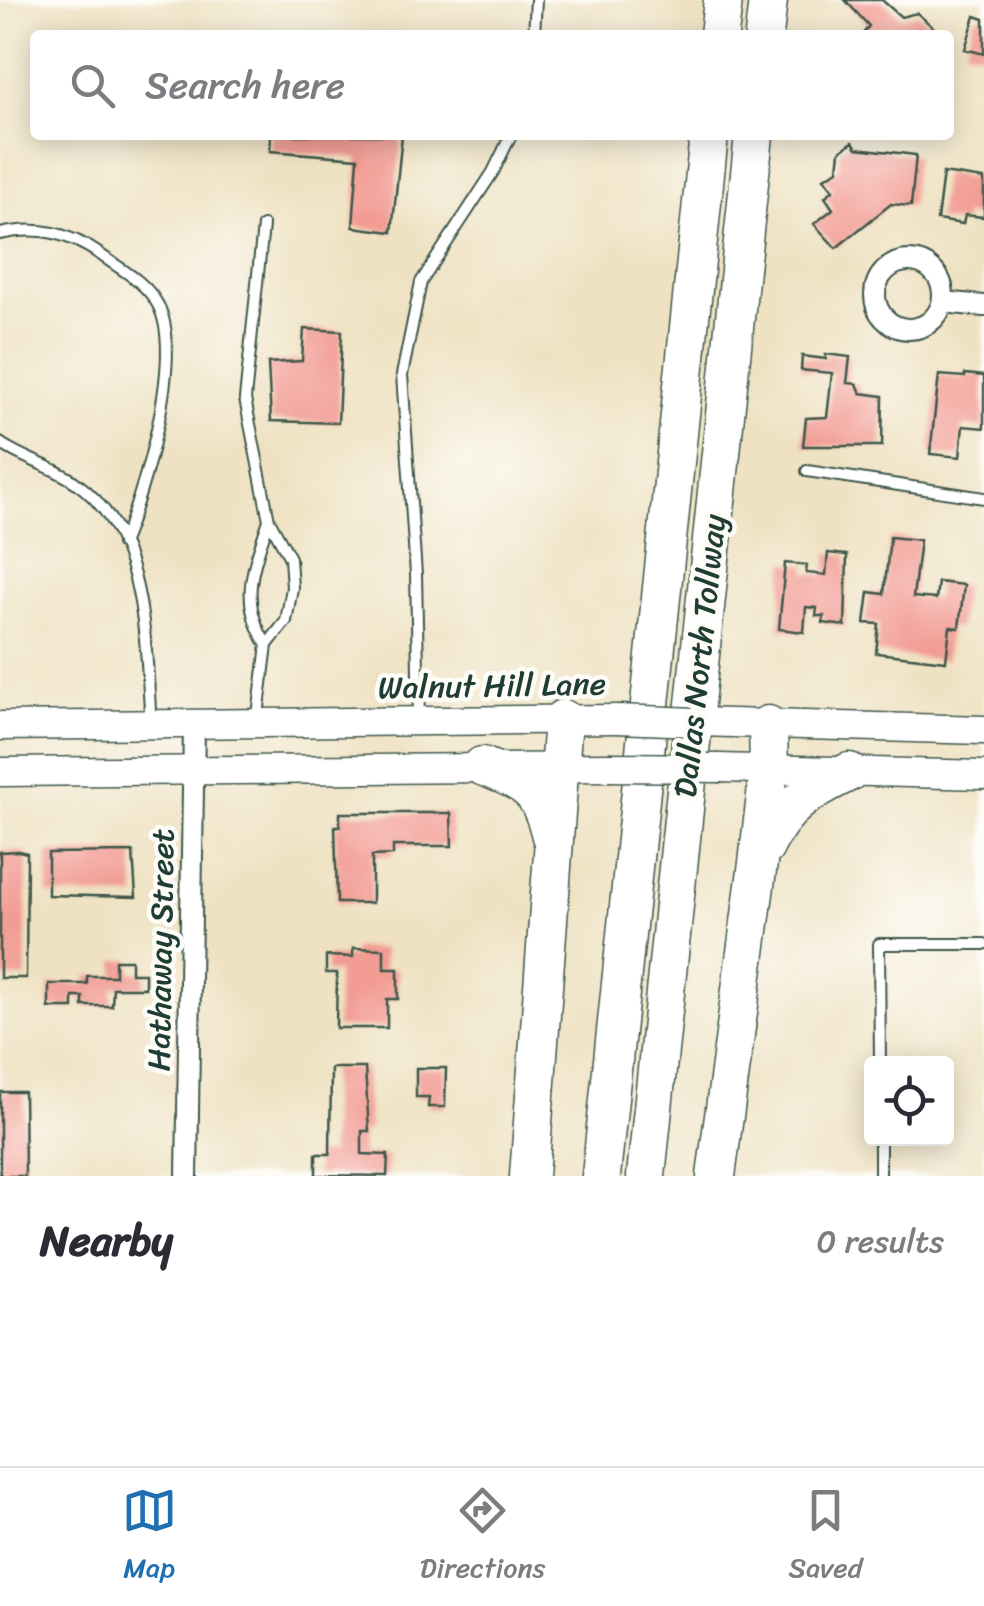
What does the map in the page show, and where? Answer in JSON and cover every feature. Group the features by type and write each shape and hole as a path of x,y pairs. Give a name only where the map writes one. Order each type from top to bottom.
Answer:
{"highway":[{"path":"719,30 722,0"},
{"path":"765,30 768,0"},
{"name":"Dallas North Tollway","path":"602,1176 708,140"},
{"name":"Dallas North Tollway","path":"646,1176 753,140"},
{"path":"529,1176 563,719"},
{"path":"716,1176 769,770 768,725"},
{"path":"482,766 526,784 543,804 555,854"},
{"path":"758,863 774,826 798,798 848,772"}],"main road":[{"name":"Walnut Hill Lane","path":"0,726 616,719 984,730"},
{"path":"0,772 560,766 984,775"}],"street":[{"path":"943,302 984,306"},
{"name":"Hathaway Street","path":"188,1176 194,725"}],"lane":[{"path":"534,30 536,0"},
{"path":"420,721 416,574 402,375 421,282 508,140"},
{"path":"256,724 267,646 286,621 292,588 290,558 269,520 245,399 264,226"},
{"path":"0,234 56,231 70,237 145,286 159,306 166,326 162,395 145,487 122,544"},
{"path":"0,443 76,482 98,500 122,544 147,641 151,725"},
{"path":"808,471 984,498"},
{"path":"267,646 250,619 250,585 269,520"},
{"path":"880,1056 879,944 984,944"},
{"path":"880,1146 880,1176"}],"building":[{"path":"845,0 882,0 901,17 917,13 936,30 866,30 869,26"},
{"path":"975,16 984,19 984,54 965,49"},
{"path":"271,140 401,140 392,232 353,227 358,158 270,151"},
{"path":"853,142 857,148 916,155 911,206 891,204 836,248 814,224 833,209 825,197 833,190 824,178 838,170 840,151"},
{"path":"943,173 984,179 984,217 965,215 963,224 937,220"},
{"path":"304,329 342,331 338,423 271,421 268,363 302,361"},
{"path":"826,354 850,357 847,383 857,384 861,393 883,396 882,446 803,446 806,418 827,417 832,373 801,370 802,356 826,359"},
{"path":"939,375 984,376 984,428 963,426 960,457 930,454"},
{"path":"890,537 920,540 913,597 936,599 938,582 964,585 959,628 950,627 946,661 876,653 879,624 865,623 869,592 884,594"},
{"path":"828,553 847,555 845,626 823,623 824,616 816,616 817,608 806,607 804,632 779,629 785,563 807,565 806,573 826,575"},
{"path":"340,813 451,813 452,846 393,846 393,855 372,856 372,903 337,903 335,826 340,826"},
{"path":"0,852 27,853 26,978 0,978"},
{"path":"133,852 136,897 48,895 48,853"},
{"path":"353,948 384,949 384,969 398,969 398,999 387,999 387,1028 336,1028 337,973 326,973 326,956 353,957"},
{"path":"115,960 131,960 131,973 145,973 145,988 113,988 112,1006 83,1006 83,997 73,997 73,1008 49,1008 49,984 87,984 87,976 115,976"},
{"path":"331,1068 365,1068 369,1131 362,1131 362,1154 388,1155 387,1176 316,1175 316,1154 330,1154"},
{"path":"416,1068 446,1068 445,1107 428,1107 429,1097 416,1097"},
{"path":"0,1092 24,1092 25,1176 0,1176"}]}
